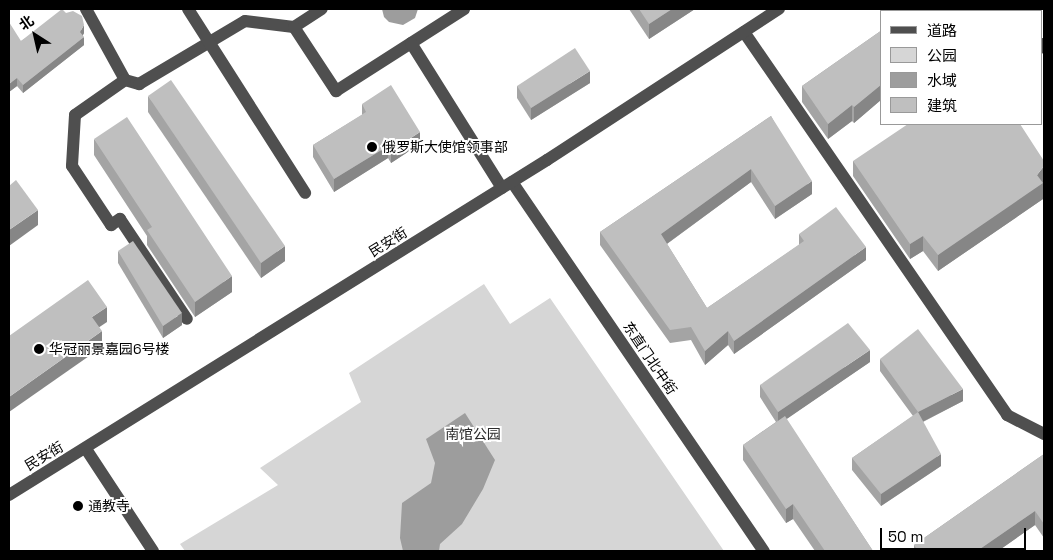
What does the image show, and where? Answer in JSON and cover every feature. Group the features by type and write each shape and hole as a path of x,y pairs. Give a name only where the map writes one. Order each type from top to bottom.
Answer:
{"street":[{"path":"86,9 125,80 139,84 244,21 294,27 322,9"},
{"path":"188,9 305,193"},
{"path":"294,27 336,91 464,9"},
{"name":"民安街","path":"9,495 507,185 779,9"},
{"path":"744,32 1007,415 1044,434"},
{"name":"东直门北中街","path":"411,43 507,185 764,551"},
{"path":"125,80 75,115 72,166 111,225 120,219 187,319"},
{"path":"86,448 154,551"}],"green space":[{"name":"南馆公园","path":"484,284 510,324 550,298 724,551 185,551 180,544 278,485 260,468 361,402 349,373"}],"water":[{"path":"382,9 418,9 415,18 403,25 389,22 384,17"},
{"path":"465,413 495,460 483,489 462,524 440,544 439,551 403,551 400,538 402,503 431,483 435,463 426,439"}],"building":[{"path":"62,9 66,13 73,11 82,16 84,25 80,32 84,37 23,85 17,78 9,84 9,22 21,41"},
{"path":"639,9 672,9 649,24"},
{"path":"912,9 994,9 992,10 910,10"},
{"path":"880,31 880,86 854,107 852,105 828,124 802,86"},
{"path":"575,48 590,71 531,108 517,86"},
{"path":"171,80 285,246 261,263 148,96"},
{"name":"俄罗斯大使馆领事部","path":"391,85 420,132 391,151 388,146 334,179 313,145 366,112 362,104"},
{"path":"771,116 812,181 775,206 751,169 661,234 707,308 804,241 799,234 836,207 866,247 734,341 728,331 705,351 691,327 670,330 600,232"},
{"path":"127,117 232,276 195,302 147,230 152,227 94,139"},
{"path":"907,125 1021,125 1044,161 1044,166 1037,175 1043,183 938,255 923,236 910,244 853,161"},
{"path":"16,180 38,210 9,230 9,186"},
{"path":"133,241 182,313 163,326 118,251"},
{"name":"华冠丽景嘉园6号楼","path":"88,280 107,307 92,317 102,331 9,397 9,336"},
{"path":"848,323 870,350 778,412 760,385"},
{"path":"918,329 963,389 918,412 880,359"},
{"path":"918,412 941,454 881,494 852,458"},
{"path":"785,416 873,551 825,551 793,504 786,509 743,445"},
{"path":"1044,454 1044,524 1035,511 977,551 918,551 914,545"}],"place":[{"name":"俄罗斯大使馆领事部","path":"372,147"},
{"name":"华冠丽景嘉园6号楼","path":"39,349"},
{"name":"通教寺","path":"78,506"}]}
